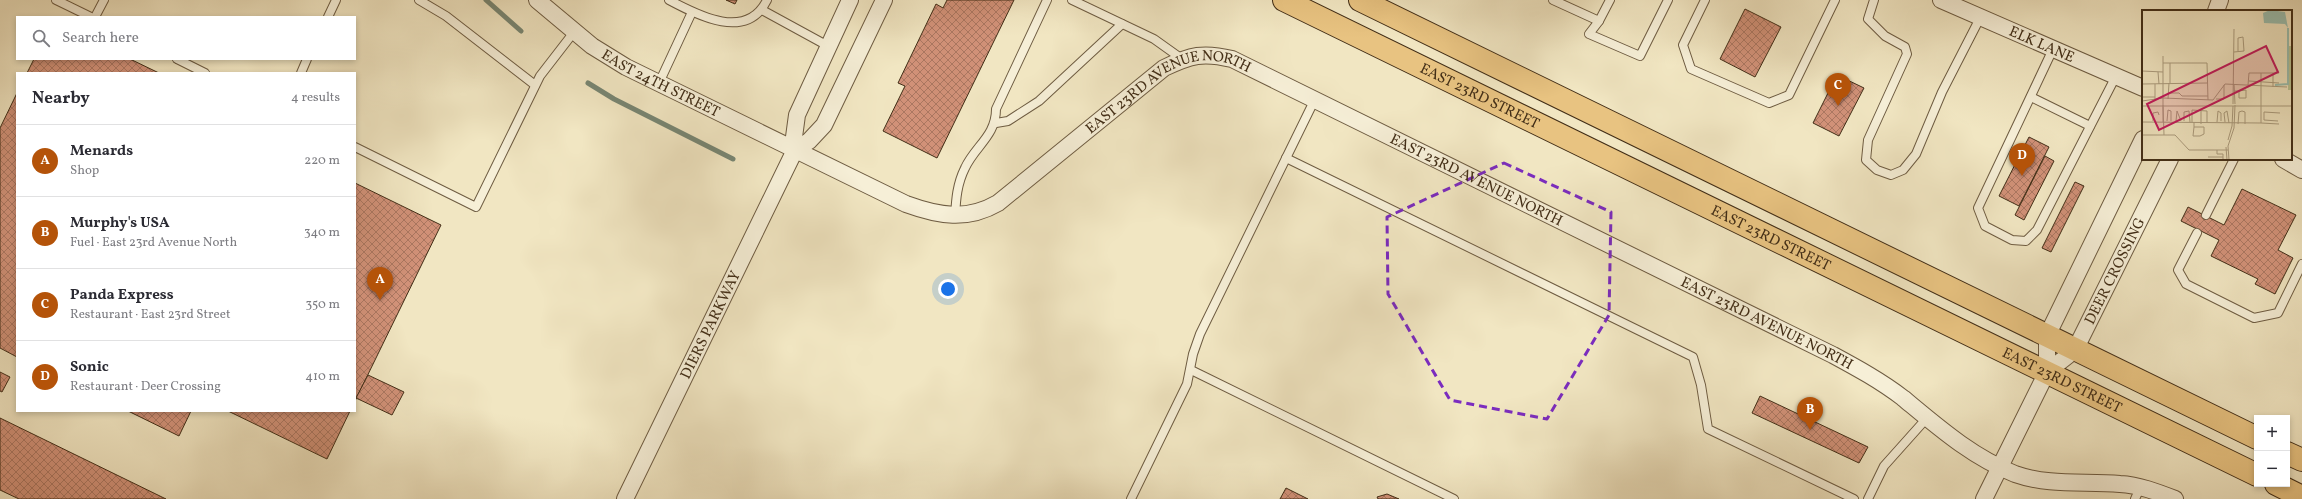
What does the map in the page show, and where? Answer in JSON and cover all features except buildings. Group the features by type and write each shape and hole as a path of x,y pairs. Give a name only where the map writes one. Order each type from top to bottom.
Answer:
{"main road":[{"name":"EAST 23RD STREET","path":"1284,0 2254,474"},
{"path":"1360,0 2254,437"},
{"path":"2290,454 2302,460"},
{"path":"2282,487 2302,497"}],"street":[{"name":"EAST 24TH STREET","path":"537,0 574,32 605,54 658,83 795,150"},
{"name":"DIERS PARKWAY","path":"625,499 795,150 794,137 797,115 850,0"},
{"name":"DIERS PARKWAY","path":"795,150 809,141 824,125 884,0"},
{"name":"ELK LANE","path":"1941,0 2142,88"},
{"path":"2216,10 2220,0"},
{"name":"EAST 23RD AVENUE NORTH","path":"795,150 906,204 926,212 955,216 977,213 998,204 1150,77 1182,60 1200,54 1209,54 1232,59 1315,98 1833,355 1880,382 1926,420 1968,450 2000,467 2014,473 2042,481 2122,484 2138,493 2175,499"},
{"name":"DEER CROSSING","path":"2047,336 2142,141"},
{"name":"DEER CROSSING","path":"2047,372 2075,350 2170,160"},
{"path":"2285,160 2302,170"},
{"path":"1984,499 2047,372 2047,336"}],"lane":[{"path":"56,0 89,16"},
{"path":"96,16 104,0"},
{"path":"328,16 336,0"},
{"path":"418,0 446,16 535,85"},
{"path":"669,0 692,12 719,22 743,22 762,10 767,0"},
{"path":"955,216 956,189 965,167 996,123 996,109 1047,0"},
{"path":"1072,0 1154,39 1182,60"},
{"path":"1553,0 1599,21"},
{"path":"1610,0 1599,21 1589,34 1640,56 1668,0"},
{"path":"1706,0 1683,45 1691,68 1769,103 1789,95 1835,0"},
{"path":"1874,0 1868,19 1885,36 1905,47 1907,54 1868,140 1866,160 1877,170 1891,176 1903,170 1916,154 1942,92 1980,18"},
{"path":"762,10 828,46"},
{"path":"658,83 692,12"},
{"path":"996,123 1008,122 1039,101 1122,24"},
{"path":"356,147 476,207 535,85 547,64 574,32"},
{"path":"2053,49 1978,208 1985,226 2012,240 2026,241 2037,230 2116,76"},
{"path":"179,60 203,72"},
{"path":"301,72 307,60"},
{"path":"2031,97 2090,126"},
{"path":"1131,499 1181,397 1191,370 1193,354 1200,334 1315,98"},
{"path":"1286,158 1693,357 1708,429 1854,499"},
{"path":"2206,215 2234,160"},
{"path":"2197,233 2178,270 2186,284 2254,318 2278,313 2302,264"},
{"path":"1191,370 1454,499"},
{"path":"1868,499 1884,466 1926,420"}],"highlighted area":[{"path":"1504,163 1611,212 1609,315 1547,419 1450,400 1388,294 1387,217"}],"waterway":[{"path":"486,0 521,31"},
{"path":"588,83 614,99 733,159"}],"place":[{"name":"Panda Express","path":"1838,106"},
{"name":"Sonic","path":"2022,176"},
{"name":"Menards","path":"380,300"},
{"name":"Murphy's USA","path":"1810,430"}]}
